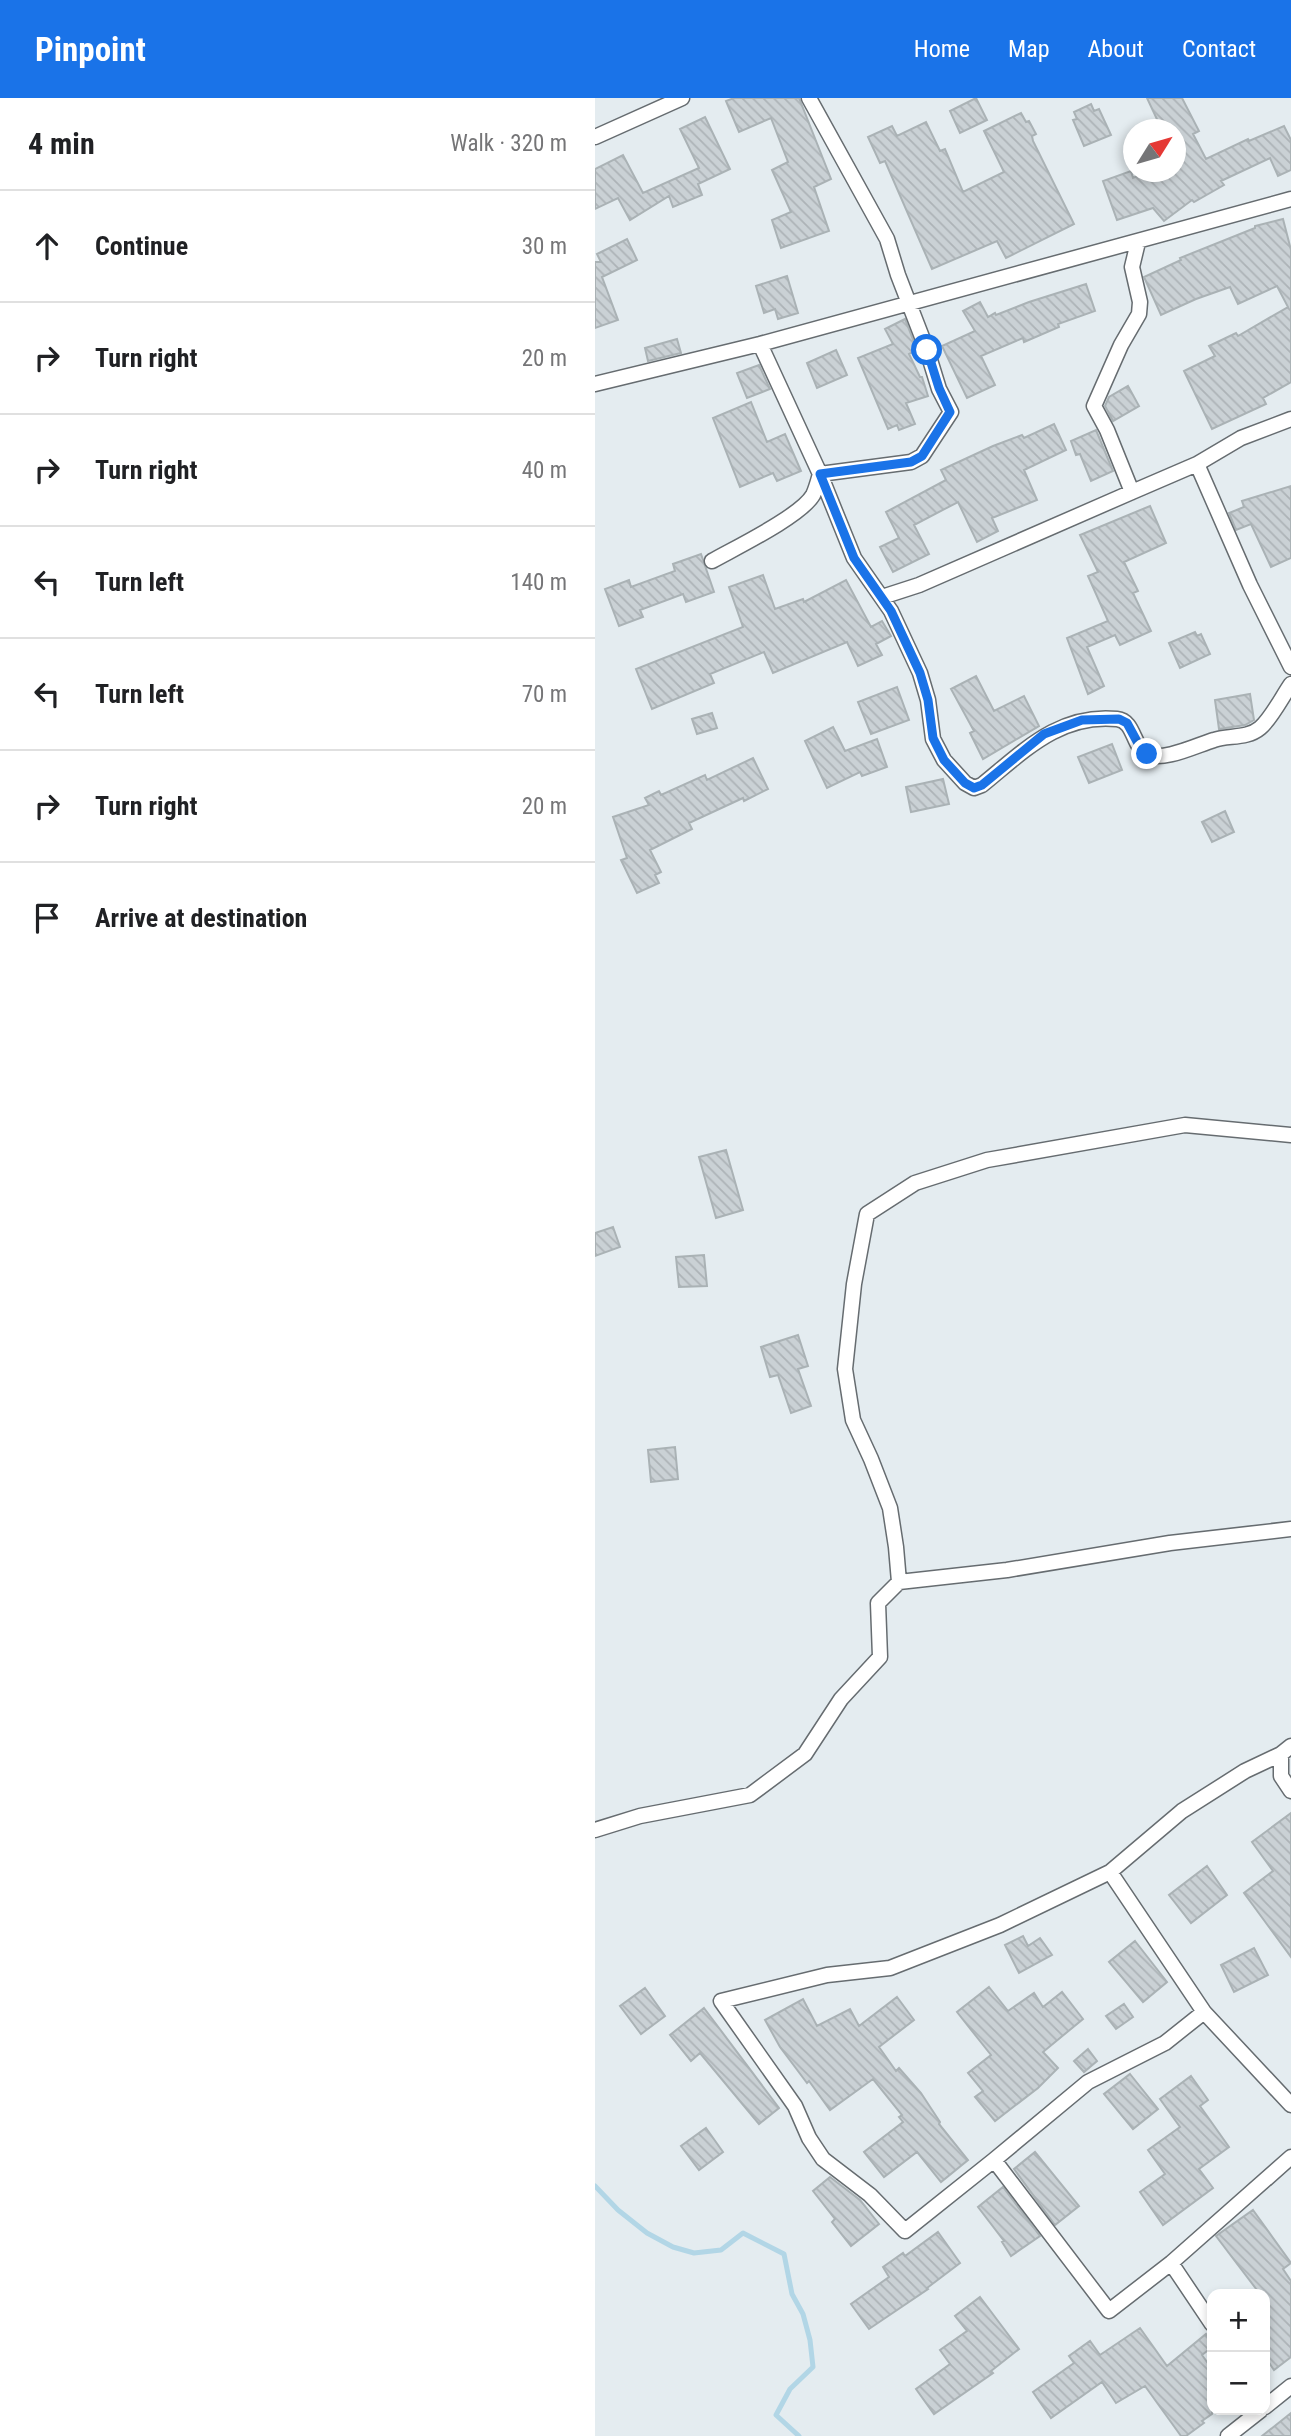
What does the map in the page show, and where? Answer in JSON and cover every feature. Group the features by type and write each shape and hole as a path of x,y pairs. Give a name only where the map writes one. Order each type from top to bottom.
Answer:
{"street":[{"path":"595,137 682,98"},
{"path":"809,98 887,239 939,388 950,412 922,456 911,462 820,474"},
{"path":"595,384 760,344 1291,200"},
{"path":"1132,492 1107,430 1094,406 1121,345 1139,314 1140,302 1132,267 1138,242"},
{"path":"760,344 820,474 854,558 882,597 920,673 928,700 933,738 944,760 965,783 974,788 982,785 1044,734 1082,720 1119,719 1127,723 1147,754 1164,755 1215,739 1248,734 1260,728 1291,684"},
{"path":"882,597 919,584 1197,464 1241,438 1291,419"},
{"path":"1197,464 1250,585 1291,667"},
{"path":"712,561 784,520 808,502 820,474"},
{"path":"899,1582 897,1547 890,1508 853,1420 845,1368 854,1284 867,1214 915,1183 987,1160 1185,1125 1291,1135"},
{"path":"595,1829 640,1816 750,1795 805,1754 841,1699 880,1657 878,1603 899,1582 1007,1570 1170,1543 1291,1530"},
{"path":"1286,1750 1281,1776 1291,1791"},
{"path":"1204,2012 1165,2043 1088,2082 905,2231 870,2195 823,2159 809,2138 795,2106 721,2001 827,1975 890,1968 1000,1925 1110,1872 1182,1811 1245,1771 1286,1750"},
{"path":"1110,1872 1204,2012 1291,2105"},
{"path":"995,2160 1109,2311 1171,2263 1291,2157"},
{"path":"1171,2263 1207,2317"},
{"path":"1270,2402 1291,2386"},
{"path":"1228,2436 1253,2415"}],"building":[{"path":"734,98 799,98 831,179 814,187 829,231 781,248 772,220 791,212 772,170 788,162 771,118 739,132 726,101"},
{"path":"976,98 987,120 960,133 950,111"},
{"path":"1147,98 1182,98 1199,131 1193,134 1206,159 1284,126 1291,140 1291,170 1278,176 1270,158 1221,181 1224,185 1194,202 1192,200 1164,221 1153,208 1117,220 1103,181 1123,174 1123,182 1186,182 1186,119 1157,119"},
{"path":"1091,104 1094,111 1099,109 1111,135 1084,146 1073,120 1077,119 1074,112"},
{"path":"1021,113 1036,134 1032,136 1033,141 1074,224 1006,258 997,241 932,269 885,161 880,163 868,137 892,126 897,136 926,122 940,151 945,149 963,192 1004,172 984,131"},
{"path":"705,117 730,169 698,184 702,195 673,207 669,196 630,220 618,198 595,209 595,169 623,155 643,193 699,168 680,129"},
{"path":"1283,219 1291,250 1291,382 1263,398 1266,404 1212,429 1184,371 1215,356 1209,346 1236,333 1238,336 1288,307 1277,286 1238,304 1230,287 1161,315 1144,277 1181,260 1180,258 1255,226"},
{"path":"627,239 637,260 602,277 618,320 595,328 595,262 601,262 597,254"},
{"path":"787,276 798,313 778,319 775,309 764,313 756,286"},
{"path":"1086,284 1095,311 1058,324 1059,327 1024,342 1023,338 981,356 995,385 967,398 942,346 975,331 963,311 980,302 988,317"},
{"path":"905,319 917,350 909,354 922,377 928,396 906,403 915,424 899,430 897,425 888,429 858,358 893,344 885,329"},
{"path":"677,339 681,353 648,361 645,348"},
{"path":"836,350 847,375 817,388 807,363"},
{"path":"759,365 770,389 747,398 737,373"},
{"path":"1128,386 1139,406 1113,421 1105,406 1109,397"},
{"path":"751,402 767,442 785,434 801,471 777,481 773,473 740,487 713,418"},
{"path":"1054,424 1066,450 1024,470 1037,500 992,518 998,531 977,542 958,502 914,525 929,554 893,572 880,547 899,538 886,512 946,480 941,470 993,446 1022,435 1024,438"},
{"path":"1096,430 1113,471 1091,481 1080,454 1076,455 1071,441"},
{"path":"1291,486 1291,558 1271,567 1251,524 1236,530 1229,513 1244,507 1242,501"},
{"path":"1150,506 1166,543 1124,562 1138,591 1133,593 1151,631 1120,645 1115,635 1087,647 1104,686 1088,694 1067,638 1108,621 1088,576 1098,572 1080,535"},
{"path":"701,554 714,592 686,602 683,594 640,610 643,617 619,626 605,589 629,580 631,587 675,571 673,564"},
{"path":"763,575 775,609 803,599 804,602 846,580 871,627 882,621 891,636 876,644 882,655 858,666 847,642 773,673 764,652 710,674 714,683 652,709 636,669 743,627 729,587"},
{"path":"1195,632 1197,636 1201,634 1210,654 1180,668 1169,643"},
{"path":"976,676 994,711 1024,696 1039,726 983,759 970,733 974,731 951,689"},
{"path":"897,687 909,720 871,734 858,702"},
{"path":"1250,694 1254,720 1245,725 1219,729 1215,700"},
{"path":"712,713 717,728 697,734 692,719"},
{"path":"833,727 845,751 877,739 887,767 862,776 860,772 827,788 805,741"},
{"path":"1112,744 1122,770 1089,783 1078,757"},
{"path":"753,758 768,789 689,823 692,829 650,850 661,872 655,875 659,883 637,893 621,860 627,858 613,817 649,805 645,798 659,791 661,795 705,775 707,780"},
{"path":"943,779 949,804 911,812 906,787"},
{"path":"1225,811 1234,832 1212,842 1202,822"},
{"path":"726,1150 743,1210 716,1218 699,1157"},
{"path":"613,1227 620,1247 595,1256 595,1233"},
{"path":"704,1255 707,1286 679,1287 676,1257"},
{"path":"798,1335 808,1366 798,1369 811,1406 791,1413 778,1375 770,1377 761,1347"},
{"path":"675,1447 678,1479 651,1482 648,1450"},
{"path":"1291,1813 1291,1957 1244,1893 1273,1871 1252,1842"},
{"path":"1207,1866 1227,1895 1191,1923 1169,1895"},
{"path":"1023,1936 1028,1946 1040,1938 1052,1955 1019,1973 1005,1945"},
{"path":"1135,1941 1167,1982 1143,2002 1109,1962"},
{"path":"1254,1948 1268,1975 1234,1992 1221,1965"},
{"path":"989,1987 1008,2011 1034,1993 1043,2007 1062,1992 1083,2019 1043,2052 1058,2068 1038,2088 995,2121 975,2097 983,2091 968,2073 991,2055 957,2012"},
{"path":"645,1988 665,2016 641,2034 620,2006"},
{"path":"897,1997 914,2020 879,2047 896,2071 899,2068 921,2093 939,2124 968,2160 941,2182 917,2152 884,2177 864,2152 903,2122 899,2117 902,2115 873,2079 830,2110 780,2047 765,2020 803,1999 817,2026 850,2009 859,2026"},
{"path":"1124,2004 1133,2017 1116,2029 1106,2016"},
{"path":"704,2008 779,2108 759,2124 700,2053 691,2061 670,2035"},
{"path":"1088,2049 1097,2061 1084,2072 1074,2061"},
{"path":"1130,2074 1158,2109 1133,2129 1104,2094"},
{"path":"1191,2076 1208,2100 1200,2106 1229,2147 1199,2169 1213,2188 1163,2225 1140,2192 1165,2174 1148,2150 1180,2127 1160,2099"},
{"path":"706,2128 723,2152 699,2170 681,2146"},
{"path":"1035,2152 1079,2206 1055,2225 1014,2169"},
{"path":"830,2177 860,2200 879,2224 851,2246 832,2222 835,2219 813,2191"},
{"path":"1003,2187 1040,2236 1011,2256 1002,2242 1004,2241 978,2207"},
{"path":"1253,2210 1291,2263 1283,2269 1291,2281 1291,2357 1274,2370 1270,2364 1270,2289 1256,2289 1216,2236"},
{"path":"938,2232 960,2263 928,2289 869,2329 851,2304 889,2277 883,2267 903,2253 905,2256"},
{"path":"980,2297 1019,2349 991,2371 993,2373 934,2414 916,2389 950,2364 940,2350 967,2331 955,2316"},
{"path":"1140,2328 1167,2366 1206,2334 1207,2351 1202,2355 1207,2362 1207,2415 1211,2415 1186,2436 1181,2436 1145,2386 1116,2403 1102,2382 1051,2418 1033,2392 1074,2363 1069,2356 1090,2341 1100,2355"},
{"path":"1291,2413 1291,2436 1262,2436"}],"waterway":[{"path":"595,2186 618,2210 647,2233 673,2247 694,2253 721,2250 743,2233 784,2254 792,2294 803,2314 810,2340 813,2367 790,2389 776,2415 799,2436"}],"route":[{"path":"927,350 950,412 922,456 911,462 820,474 854,558 891,611 920,673 928,700 933,738 944,760 965,783 974,788 982,785 1044,734 1082,720 1119,719 1127,723 1147,754"}]}
